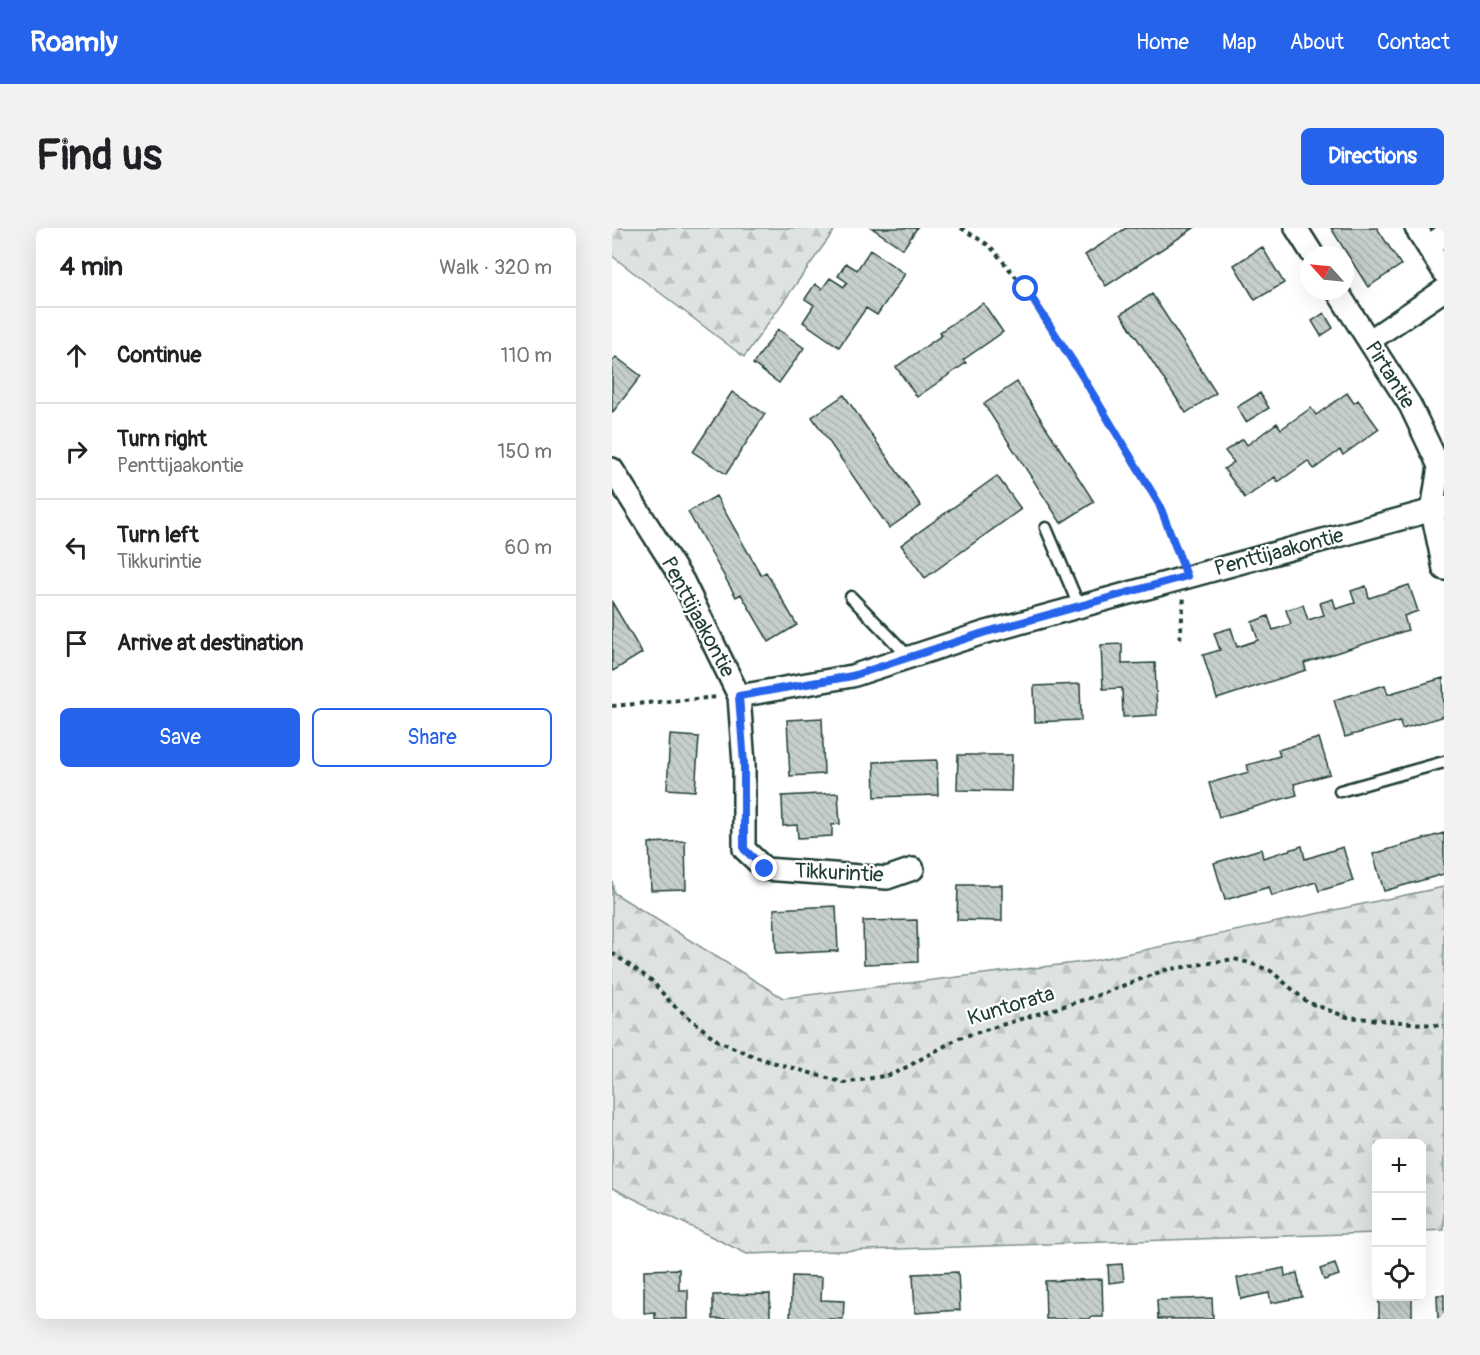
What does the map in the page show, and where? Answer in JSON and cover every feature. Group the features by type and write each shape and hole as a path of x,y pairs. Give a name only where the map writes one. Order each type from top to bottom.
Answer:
{"street":[{"path":"1296,228 1308,246"},
{"path":"1416,228 1436,241 1444,272"},
{"path":"1369,341 1444,290"},
{"name":"Pirtantie","path":"1343,300 1410,405 1439,466 1438,509 1444,569"},
{"name":"Penttijaakontie","path":"612,469 683,581 739,696 852,676 983,633 1438,509"},
{"name":"Tikkurintie","path":"739,696 744,764 744,849 765,869 887,878 913,869"}],"lane":[{"path":"1046,528 1079,606"},
{"path":"850,597 909,657"},
{"path":"1340,791 1444,762"}],"path":[{"path":"961,228 990,246 1026,289 1079,371 1159,504 1187,576 1180,639"},
{"path":"612,706 739,696"},
{"name":"Kuntorata","path":"612,953 651,980 672,1004 718,1041 758,1058 845,1083 894,1074 960,1038 1093,997 1165,970 1234,959 1271,971 1307,1002 1347,1017 1444,1026"}],"green space":[{"path":"612,228 836,228 744,357 612,256"},
{"path":"612,880 614,893 783,998 1092,961 1444,887 1444,1230 1426,1231 1426,1139 1372,1139 1372,1233 747,1254 612,1188"}],"building":[{"path":"872,228 917,228 903,249"},
{"path":"1126,228 1194,228 1106,286 1085,255"},
{"path":"1331,228 1377,228 1401,265 1368,287 1354,265 1354,246 1342,246"},
{"path":"1262,247 1284,283 1255,300 1234,265"},
{"path":"870,250 905,274 877,315 866,308 839,347 803,322 814,305 805,299 815,284 822,289 830,278 844,287 847,282 838,276 846,263 857,270"},
{"path":"1152,294 1216,393 1186,413 1121,314"},
{"path":"983,303 1003,332 963,360 966,363 917,397 896,367 942,335 940,332"},
{"path":"1324,313 1333,328 1321,336 1312,321"},
{"path":"778,329 804,348 779,383 753,364"},
{"path":"616,357 641,376 612,413 612,362"},
{"path":"1017,382 1094,502 1061,523 984,404"},
{"path":"732,392 765,414 726,474 693,452"},
{"path":"1260,393 1269,408 1246,422 1237,407"},
{"path":"1347,393 1354,403 1358,400 1379,429 1343,455 1340,450 1314,469 1308,461 1278,482 1275,477 1245,498 1224,469 1234,462 1225,451 1243,439 1247,445 1277,423 1281,429 1311,408 1316,415"},
{"path":"844,395 921,506 889,528 812,417"},
{"path":"997,476 1021,509 925,578 901,545"},
{"path":"716,496 761,575 766,572 797,625 769,642 741,594 736,597 688,512"},
{"path":"1409,585 1418,611 1404,616 1408,630 1304,663 1306,670 1217,699 1203,655 1220,650 1214,633 1231,628 1237,647 1258,640 1252,622 1268,616 1273,630 1291,624 1286,610 1303,605 1308,620 1324,615 1320,603 1333,599 1336,609 1355,603 1351,591 1366,586 1369,598"},
{"path":"612,602 642,653 613,671 612,669"},
{"path":"1122,644 1122,664 1155,663 1157,715 1123,717 1122,688 1103,689 1101,645"},
{"path":"1443,678 1444,716 1402,729 1400,721 1345,737 1334,700 1385,685 1388,694"},
{"path":"1080,684 1081,720 1035,722 1034,686"},
{"path":"822,718 824,774 790,776 787,720"},
{"path":"670,735 699,737 695,791 667,789"},
{"path":"1319,738 1330,774 1294,784 1297,795 1219,817 1209,783 1249,772 1247,765 1280,756 1278,750"},
{"path":"958,755 1012,755 1011,791 957,790"},
{"path":"937,760 938,795 875,797 874,762"},
{"path":"838,793 840,824 832,825 832,836 798,838 797,825 783,826 782,796"},
{"path":"1444,833 1444,874 1384,891 1373,854"},
{"path":"685,841 686,889 651,890 649,843"},
{"path":"1302,846 1305,859 1343,847 1353,881 1319,891 1316,882 1272,896 1269,887 1225,900 1214,863 1261,849 1263,858"},
{"path":"958,885 1002,885 1002,921 957,920"},
{"path":"836,906 838,951 776,954 774,909"},
{"path":"917,920 918,962 864,964 863,921"},
{"path":"1122,1264 1124,1281 1109,1283 1108,1265"},
{"path":"1335,1264 1339,1275 1324,1280 1320,1269"},
{"path":"1284,1268 1285,1276 1297,1273 1302,1297 1271,1303 1269,1293 1241,1299 1237,1278"},
{"path":"679,1269 679,1290 688,1290 688,1319 655,1319 655,1312 644,1313 644,1270"},
{"path":"958,1272 960,1310 915,1313 913,1274"},
{"path":"792,1276 822,1277 821,1300 844,1301 843,1319 790,1319"},
{"path":"1102,1279 1103,1317 1046,1319 1045,1281"},
{"path":"770,1294 770,1319 713,1319 713,1295"},
{"path":"1437,1295 1444,1295 1444,1319 1438,1319"},
{"path":"1212,1298 1213,1319 1158,1319 1157,1300"},
{"path":"1379,1301 1412,1301 1412,1319 1379,1319"}],"route":[{"path":"765,869 744,849 744,764 739,696 852,676 983,633 1187,576 1159,504 1079,371 1026,289"}]}
